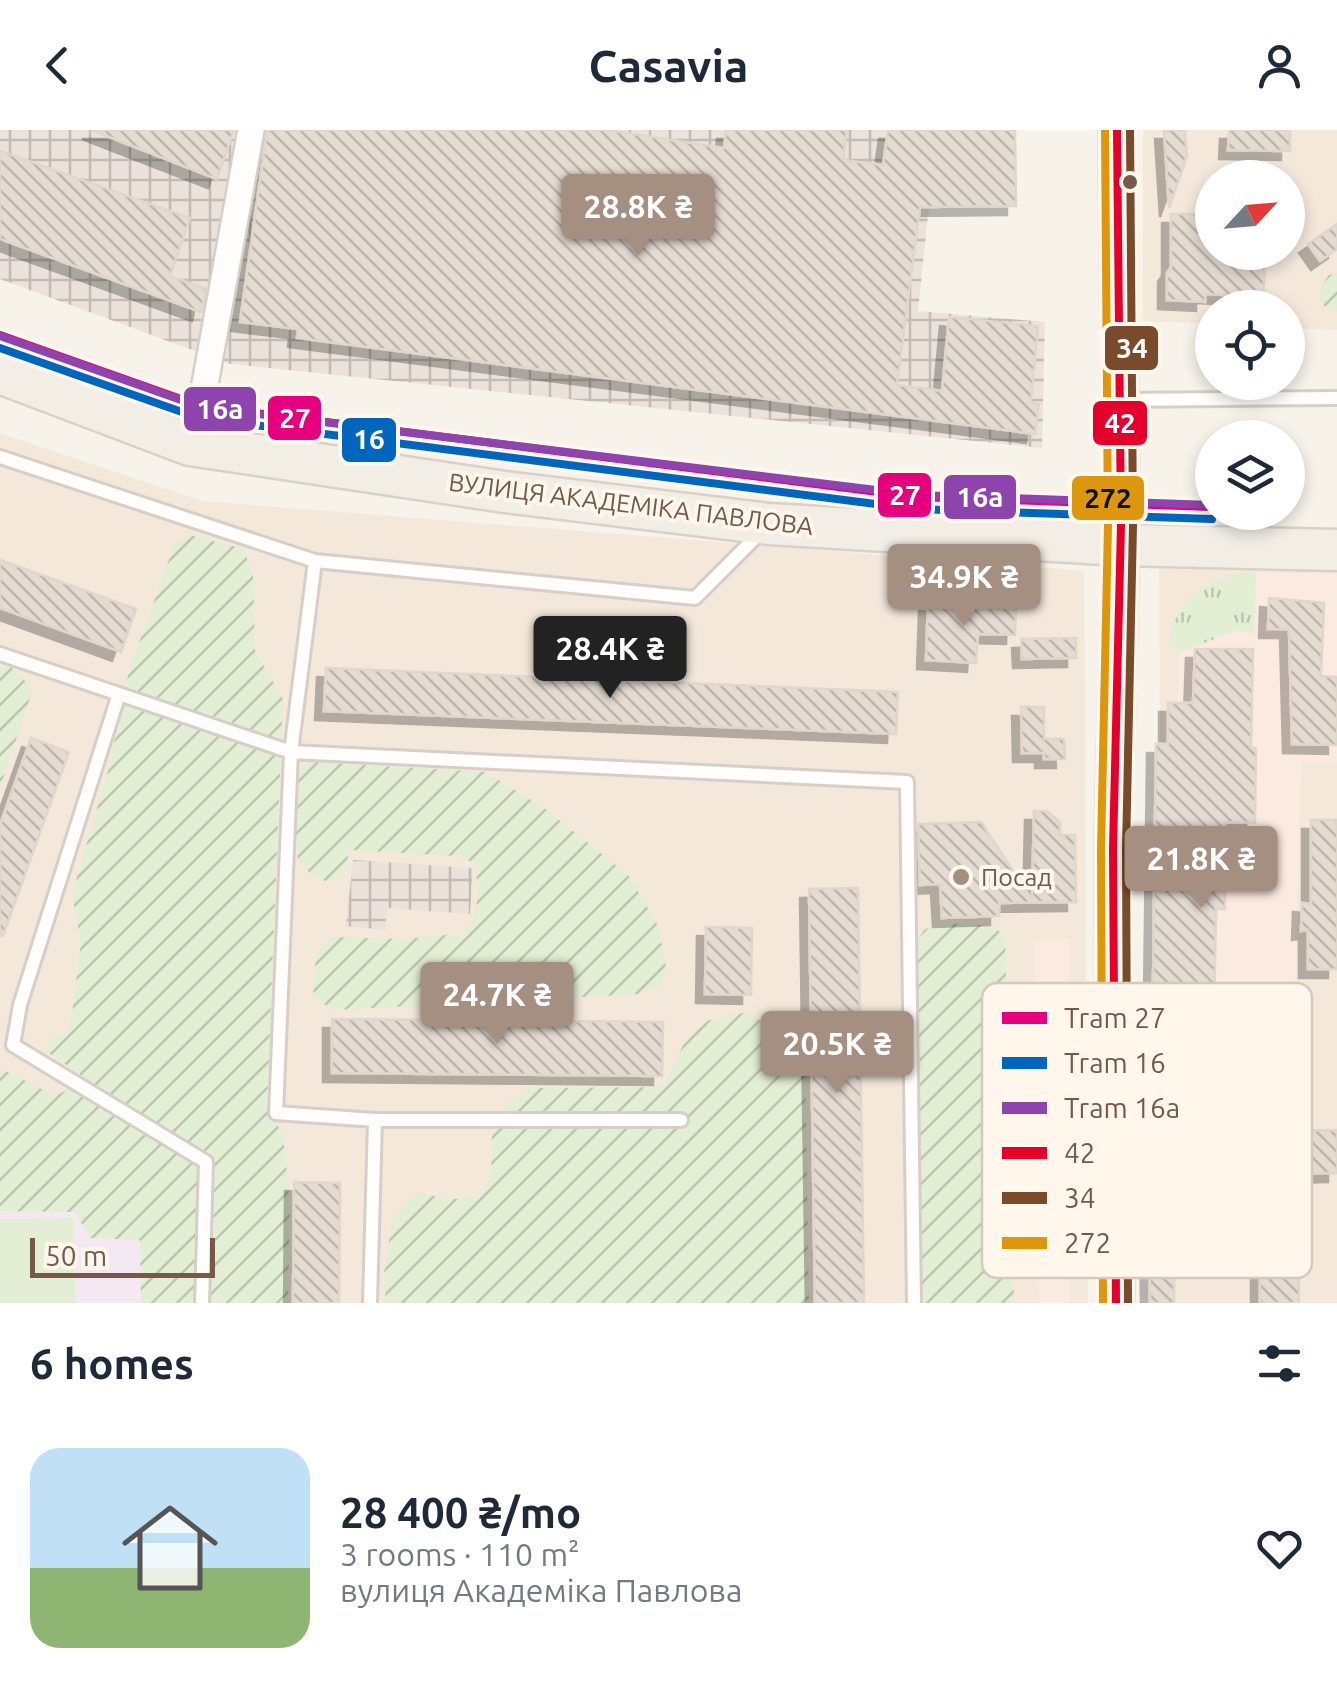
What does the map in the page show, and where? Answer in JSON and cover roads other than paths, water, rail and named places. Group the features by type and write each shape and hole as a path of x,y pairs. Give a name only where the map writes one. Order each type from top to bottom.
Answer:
{"main road":[{"name":"ВУЛИЦЯ АКАДЕМІКА ПАВЛОВА","path":"0,373 190,445 505,492 770,524 1121,545 1337,550"}],"street":[{"path":"190,445 203,395 251,130"},
{"path":"1113,983 1112,848 1121,545 1116,130"},
{"path":"1116,1278 1116,1303"}],"lane":[{"path":"1119,400 1337,398"},
{"path":"0,457 314,561 695,598 770,524"},
{"path":"314,561 291,752 276,1113 375,1120 680,1120"},
{"path":"0,654 291,752 908,782 914,1303"},
{"path":"118,696 20,1005 13,1044 206,1162 202,1303"},
{"path":"370,1303 375,1120"}],"tram line":[{"name":"27","path":"0,335 201,406 917,497 1195,506"},
{"name":"16a","path":"0,336 201,407 917,495 1195,504"},
{"name":"16","path":"0,348 199,418 915,509 1195,518"}],"place":[{"name":"Посад","path":"961,877"}]}
